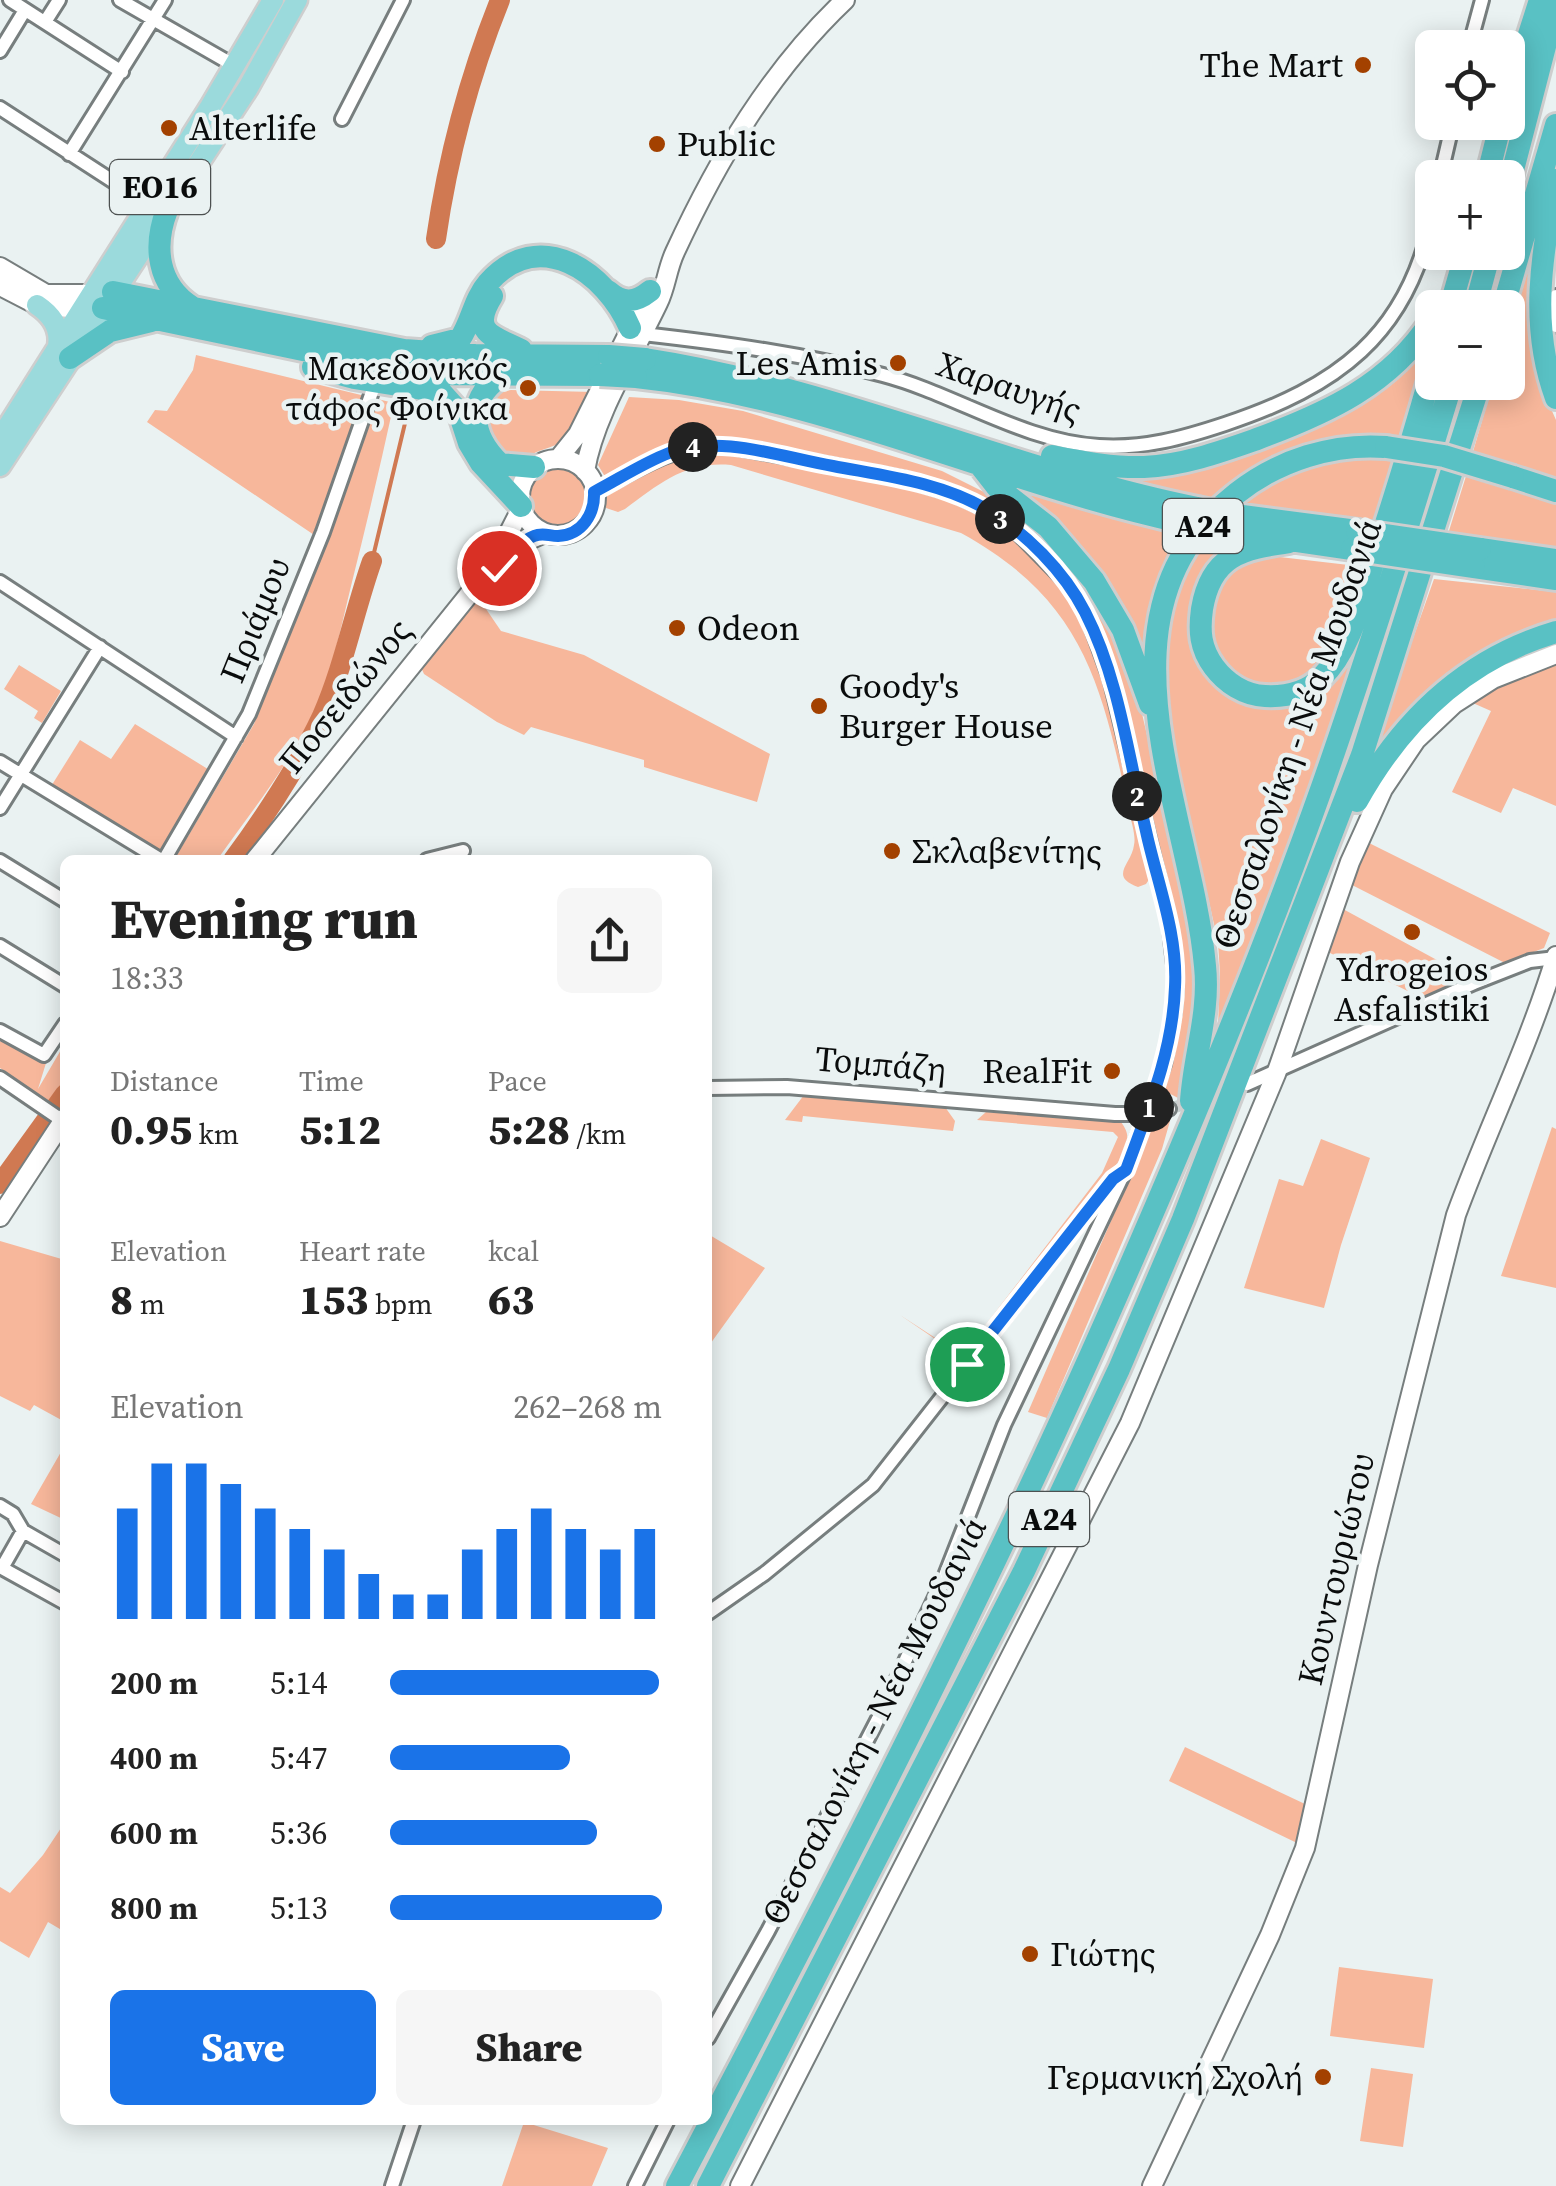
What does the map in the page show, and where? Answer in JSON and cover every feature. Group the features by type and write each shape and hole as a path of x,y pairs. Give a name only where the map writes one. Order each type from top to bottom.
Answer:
{"highway":[{"path":"1525,47 1540,0"},
{"path":"1516,160 1556,4"},
{"path":"1508,290 1556,125"},
{"path":"1556,180 1542,257 1538,316 1556,398"},
{"path":"158,207 162,269 178,296 200,310"},
{"path":"414,352 460,339 485,286 502,271 524,260 548,258 574,264 608,291 628,301 641,298 650,290"},
{"path":"528,355 516,346 498,342 484,320 492,296 522,273 551,270 587,288 620,344 641,368 739,376 792,389 988,458 1142,496 1191,515 1477,558 1556,578"},
{"path":"1455,290 1461,270"},
{"path":"1452,290 1458,280"},
{"path":"608,291 620,344"},
{"path":"97,301 200,310 414,352 528,355 620,344"},
{"path":"97,301 370,364 447,374 508,373 620,344"},
{"path":"64,352 132,324 166,320"},
{"path":"216,331 324,370 442,392 457,408 481,463 522,507"},
{"path":"988,458 1142,467 1208,456 1284,429 1350,399 1394,367 1415,341"},
{"path":"508,373 490,384 479,399 479,432 500,464 534,466"},
{"path":"1354,540 1254,547 1228,559 1210,579 1204,593 1200,636 1208,659 1229,682 1260,696 1293,694 1320,679 1341,653 1423,400"},
{"name":"Θεσσαλονίκη - Νέα Μουδανιά","path":"712,2120 874,1806 1091,1354 1189,1124 1321,791 1376,631 1447,400"},
{"name":"Θεσσαλονίκη - Νέα Μουδανιά","path":"712,2181 999,1622 1119,1369 1183,1219 1331,842 1407,621 1475,400"},
{"name":"Α24","path":"1189,1124 1192,1077 1206,1010 1206,968 1157,720 1154,665 1160,613 1178,561 1208,520 1247,486 1280,466 1323,451 1366,446 1444,456 1556,491"},
{"path":"988,458 997,487 1048,526 1094,581 1123,630 1157,720"},
{"path":"1220,521 1289,542"},
{"path":"1477,558 1556,560"},
{"name":"Α24","path":"1331,842 1382,760 1428,704 1488,659 1556,632"},
{"name":"Θεσσαλονίκη - Νέα Μουδανιά","path":"678,2186 709,2125"}],"main road":[{"name":"ΕΟ16","path":"158,207 272,0"},
{"name":"ΕΟ16","path":"0,440 64,352 158,207 262,66 297,0"},
{"path":"37,306 54,321 64,352"},
{"name":"ΕΟ16","path":"0,466 64,352"}],"street":[{"path":"10,0 122,72"},
{"path":"45,22 59,0"},
{"path":"120,0 235,66"},
{"path":"68,154 165,0"},
{"path":"342,120 403,0"},
{"path":"558,458 586,471 594,492 593,509 580,528 563,535 545,533 531,523 522,507 521,487 534,466 558,458 578,434 620,344 650,290 670,264 708,186 758,101 790,57 845,0"},
{"path":"1474,30 1482,0"},
{"path":"0,52 25,10"},
{"path":"0,108 158,207"},
{"path":"586,471 620,344 662,297 670,264"},
{"path":"0,267 46,294 97,301"},
{"name":"Χαραυγής","path":"620,344 781,353 885,376 1074,443 1156,444 1180,439 1314,388 1359,355 1404,298 1418,270"},
{"path":"0,286 37,306 97,301"},
{"path":"1556,296 1556,326"},
{"name":"Πριάμου","path":"165,855 236,737 263,681 323,532 373,389"},
{"path":"594,492 671,452 727,446 901,478 942,490 986,510 1044,557 1071,587 1099,644 1169,921 1176,982 1164,1064 1126,1170 1004,1425 944,1578 880,1716 712,2031"},
{"path":"488,577 522,507"},
{"name":"Ποσειδώνος","path":"259,855 474,587 520,544 545,533"},
{"path":"0,582 236,737"},
{"path":"0,808 100,647"},
{"path":"740,2186 1130,1423 1276,1074 1371,812 1397,766 1433,723 1469,693 1520,666 1556,654"},
{"path":"0,762 154,855"},
{"path":"447,855 463,851"},
{"path":"0,861 60,898"},
{"path":"0,946 60,983"},
{"path":"1246,1084 1276,1074 1474,983 1530,961 1556,957"},
{"name":"Κουντουριώτου","path":"1152,2186 1306,1848 1368,1566 1456,1215 1499,1114 1556,957"},
{"path":"0,1031 44,1055 60,1031"},
{"path":"0,1078 60,1118"},
{"name":"Τομπάζη","path":"712,1088 787,1087 1146,1114 1169,1109"},
{"path":"0,1217 60,1122"},
{"path":"712,1610 764,1574 873,1485 1100,1194 1126,1170"},
{"path":"0,1506 13,1514 23,1531 60,1552"},
{"path":"23,1531 1,1568 60,1600"},
{"path":"392,2186 412,2125"},
{"path":"635,2186 666,2125"}],"shaded area":[{"path":"1535,239 1530,328 1544,393 1556,420 1556,482 1472,455 1488,400 1525,400 1525,290 1520,290"},
{"path":"196,355 394,403 326,681 281,771 221,855 177,855 254,724 326,543 147,422 155,410 167,411 193,370"},
{"path":"1415,358 1415,400 1405,437 1352,435 1300,446 1253,469 1210,500 1117,479 1143,469 1262,443 1324,423 1380,391"},
{"path":"511,390 594,392 581,422 564,441 511,460 490,430 486,410 497,394"},
{"path":"629,397 679,400 743,411 942,471 1034,523 1104,607 1134,679 1200,964 1183,1090 1178,1098 1163,1090 1184,1006 1184,961 1178,929 1123,687 1102,626 1068,571 1033,535 991,505 722,438 673,445 625,470 604,475 598,465"},
{"path":"718,451 898,484 935,495 976,511 1005,528 1060,580 1094,638 1150,878 1146,884 1138,887 1123,874 1134,834 1097,687 1062,618 1036,588 1003,559 961,533 731,465 687,470 625,509 618,512 606,508 604,495 608,489 665,458"},
{"path":"1330,458 1398,458 1377,524 1239,504 1286,474"},
{"path":"559,467 581,476 590,498 581,520 559,529 537,520 528,498 537,476"},
{"path":"1466,476 1556,501 1556,549 1448,534"},
{"path":"1014,488 1183,535 1156,595 1145,661"},
{"path":"1203,540 1246,545 1208,572 1206,671 1306,699 1380,585 1285,862 1223,1024 1218,1027 1218,942 1172,737 1163,678 1174,600"},
{"path":"1271,556 1366,567 1348,619 1330,655 1299,681 1271,686 1243,681 1220,665 1213,654 1209,625 1216,595 1232,571 1245,562"},
{"path":"1434,579 1556,592 1556,623 1455,671 1415,703 1372,754"},
{"path":"480,588 484,606 501,631 584,655 770,754 757,802 644,767 644,760 531,727 524,735 424,674 420,665"},
{"path":"1556,660 1556,806 1513,788 1501,813 1452,792 1491,711 1466,700"},
{"path":"19,665 61,691 42,723 34,718 38,711 4,689"},
{"path":"135,724 211,771 160,855 50,788 80,740 111,759"},
{"path":"1365,841 1550,933 1544,948 1505,963 1352,885"},
{"path":"1343,909 1470,978 1422,998 1328,952"},
{"path":"3,1037 46,1063 38,1089 60,1052 60,1090 51,1103 0,1068"},
{"path":"804,1095 945,1107 955,1121 953,1131 803,1116 802,1122 785,1120"},
{"path":"986,1112 1120,1121 1127,1138 1122,1157 972,1353 960,1356 900,1315 964,1353 1102,1173 1118,1137 1113,1132 977,1120"},
{"path":"1170,1121 1162,1149 1047,1418 1028,1412 1154,1122"},
{"path":"1552,1127 1556,1129 1556,1288 1501,1276"},
{"path":"1321,1139 1370,1158 1324,1308 1244,1288 1279,1179 1303,1186"},
{"path":"712,1236 765,1268 712,1341"},
{"path":"0,1241 60,1259 60,1419 34,1405 30,1411 0,1396"},
{"path":"60,1454 60,1518 31,1504"},
{"path":"1185,1747 1305,1804 1297,1843 1169,1781"},
{"path":"60,1830 60,1929 48,1922 29,1958 0,1941 0,1887 10,1893"},
{"path":"1339,1967 1433,1979 1424,2048 1330,2036"},
{"path":"1371,2068 1413,2074 1403,2147 1360,2141"},
{"path":"523,2125 608,2148 592,2186 502,2186"}],"waterway":[{"path":"436,239 461,117 500,0"},
{"path":"372,561 412,394"},
{"path":"236,855 281,790 322,716 372,561"},
{"path":"0,1184 60,1101"}],"tunnel":[{"path":"1169,1109 1235,1088"}],"place":[{"name":"The Mart","path":"1363,65"},
{"name":"Alterlife","path":"169,128"},
{"name":"Public","path":"657,144"},
{"name":"Les Amis","path":"898,363"},
{"name":"Μακεδονικός τάφος Φοίνικα","path":"528,388"},
{"name":"Odeon","path":"677,628"},
{"name":"Goody's Burger House","path":"819,706"},
{"name":"Σκλαβενίτης","path":"892,851"},
{"name":"Ydrogeios Asfalistiki","path":"1412,932"},
{"name":"RealFit","path":"1112,1071"},
{"name":"Γιώτης","path":"1030,1954"},
{"name":"Γερμανική Σχολή","path":"1323,2077"}],"route":[{"path":"499,568 533,536 563,535 580,528 593,509 594,492 671,452 716,446 901,478 952,493 1016,531 1071,587 1086,612 1110,678 1169,921 1176,982 1174,1012 1164,1064 1126,1170 1113,1179 967,1364"}]}
